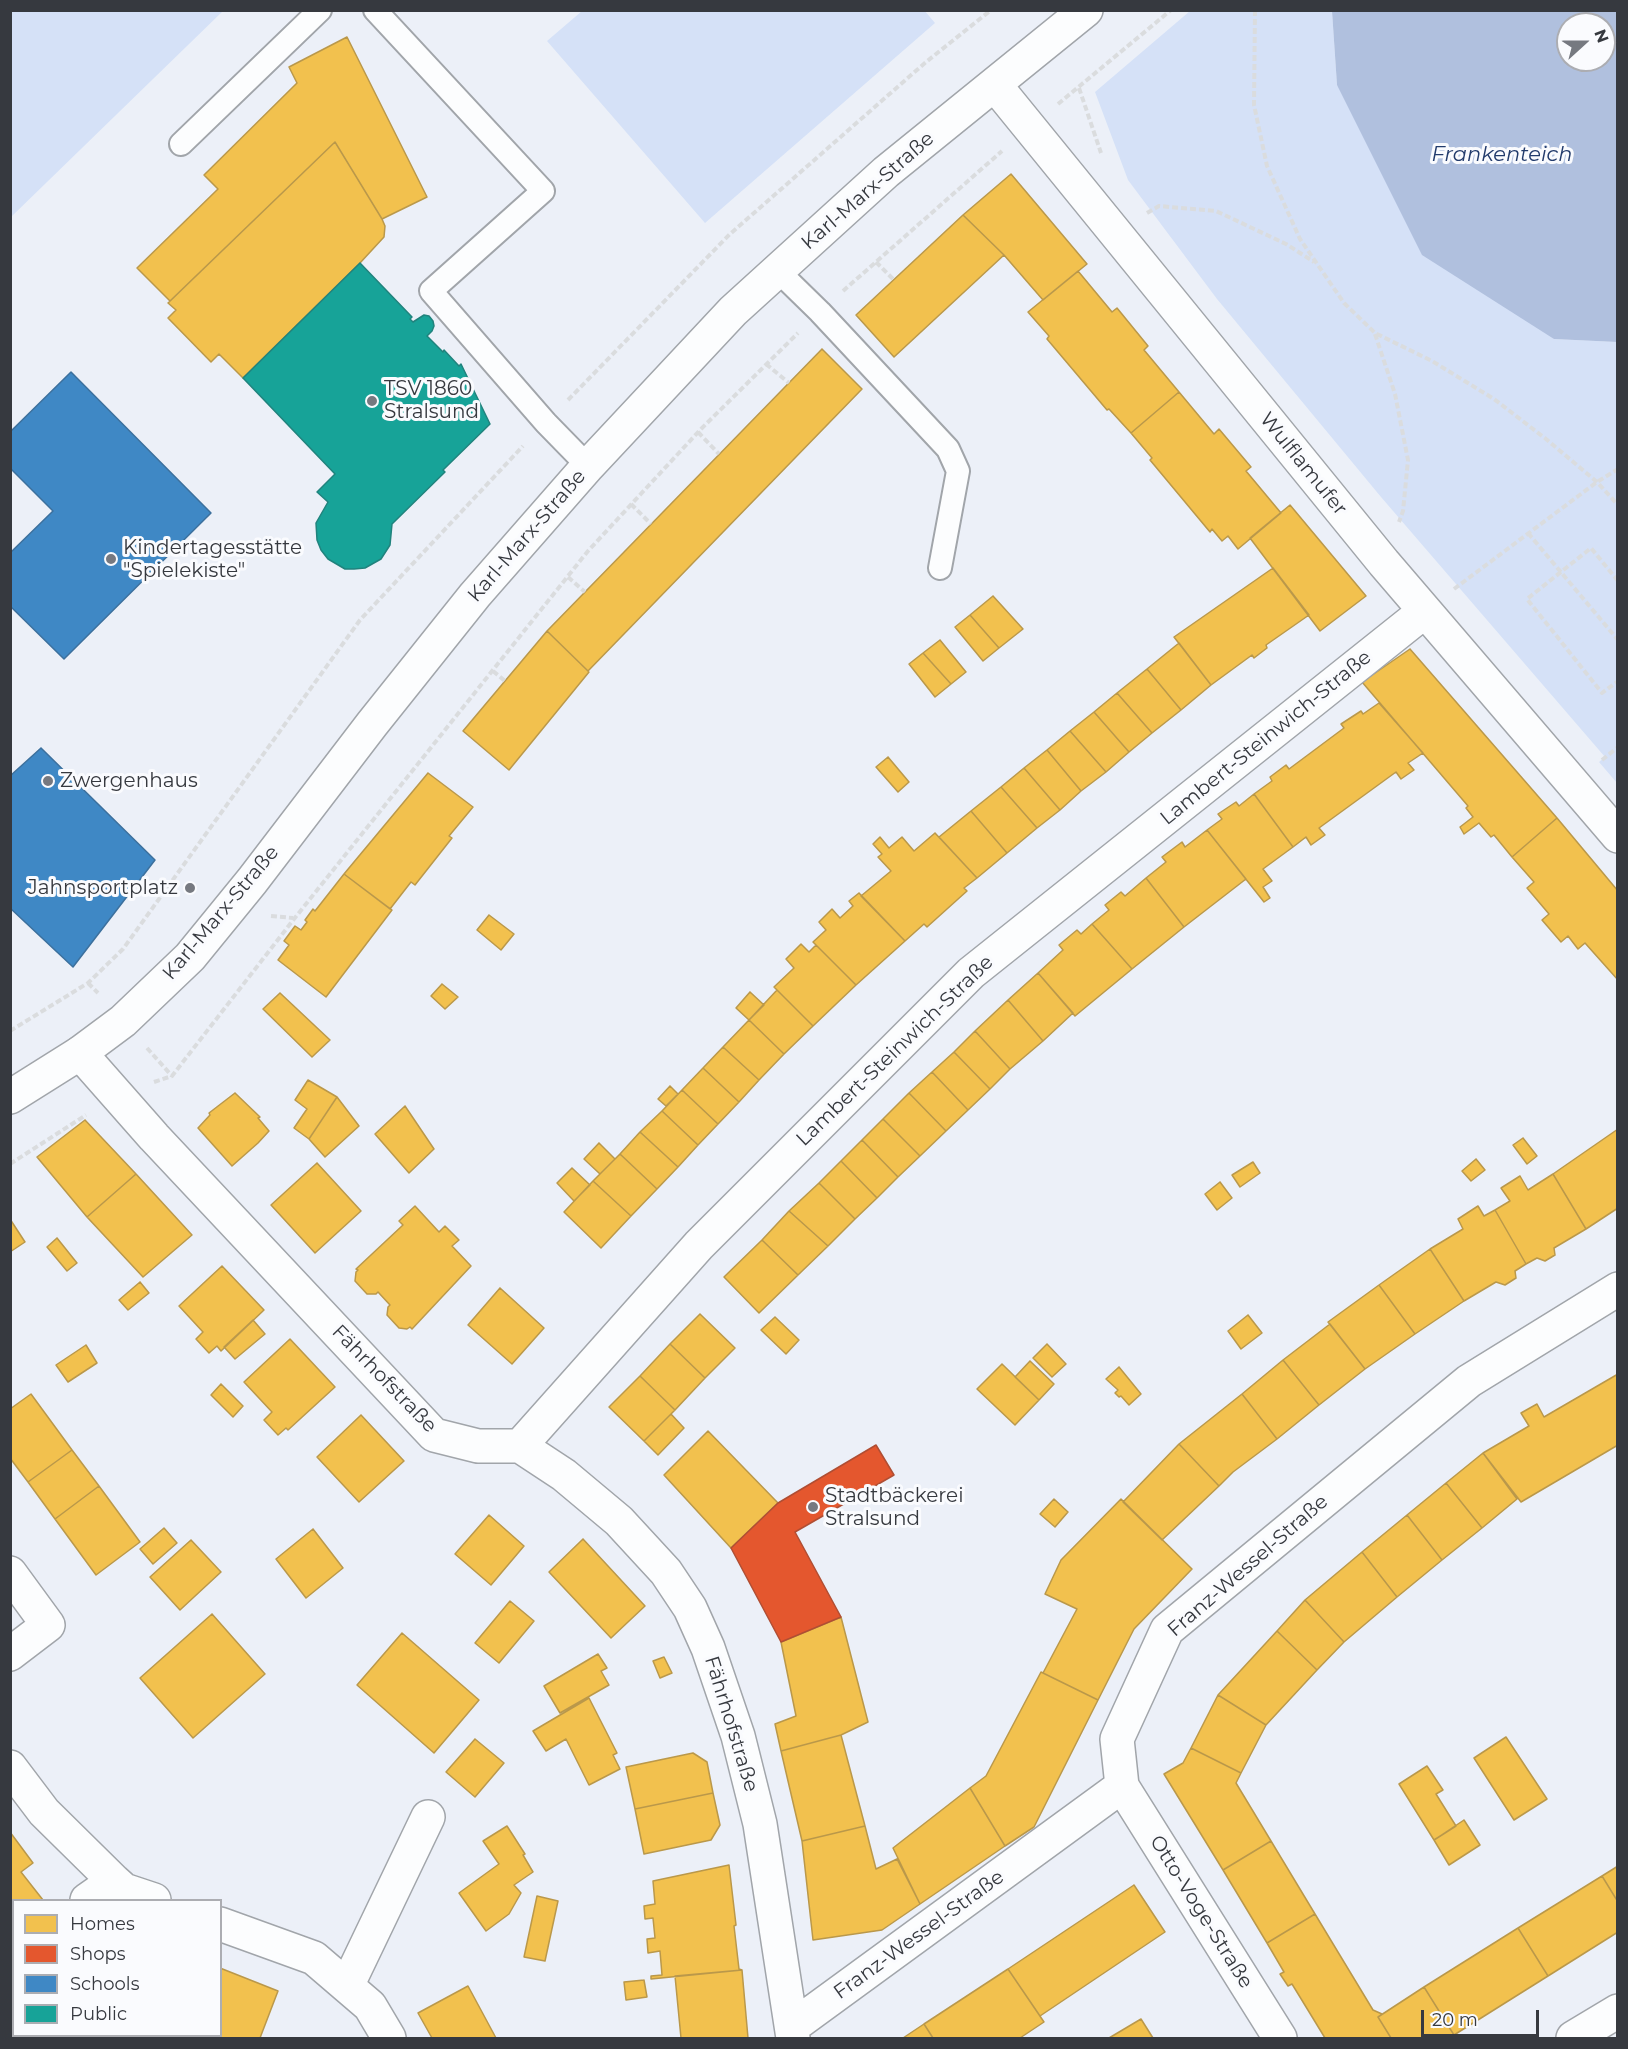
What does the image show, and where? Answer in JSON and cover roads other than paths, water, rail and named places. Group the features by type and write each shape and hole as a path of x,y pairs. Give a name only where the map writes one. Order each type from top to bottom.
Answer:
{"street":[{"name":"Karl-Marx-Straße","path":"10,1097 80,1053 123,1021 190,957 475,595 588,466 733,311 886,172 1086,10"},
{"name":"Wulflamufer","path":"995,85 1384,563 1617,836"},
{"name":"Lambert-Steinwich-Straße","path":"520,1446 699,1245 971,973 1425,611"},
{"name":"Fährhofstraße","path":"80,1053 154,1137 434,1435 478,1446 520,1446 564,1474 619,1521 666,1572 690,1608 708,1648 738,1736 760,1824 792,2033"},
{"name":"Franz-Wessel-Straße","path":"792,2033 1122,1786 1118,1739 1167,1630 1469,1381 1617,1289"},
{"path":"10,1573 48,1624 10,1654"},
{"path":"10,1767 44,1812 114,1881 124,1890 151,1899"},
{"name":"Otto-Voge-Straße","path":"1122,1786 1280,2038"},
{"path":"347,1986 428,1817"},
{"path":"88,1899 114,1881"},
{"path":"222,1925 314,1958 370,2006 389,2038"},
{"path":"1573,2038 1617,2011"}],"lane":[{"path":"181,144 320,10"},
{"path":"375,10 543,191 430,291 546,423 588,466"},
{"path":"777,270 820,312 948,448 958,471 940,568"}],"water":[{"name":"Frankenteich","path":"1332,11 1617,11 1617,342 1554,339 1422,255 1337,85"}],"place":[{"name":"TSV 1860 Stralsund","path":"372,401"},
{"name":"Kindertagesstätte \"Spielekiste\"","path":"111,559"},
{"name":"Zwergenhaus","path":"48,781"},
{"name":"Jahnsportplatz","path":"190,888"},
{"name":"Stadtbäckerei Stralsund","path":"813,1507"}]}
